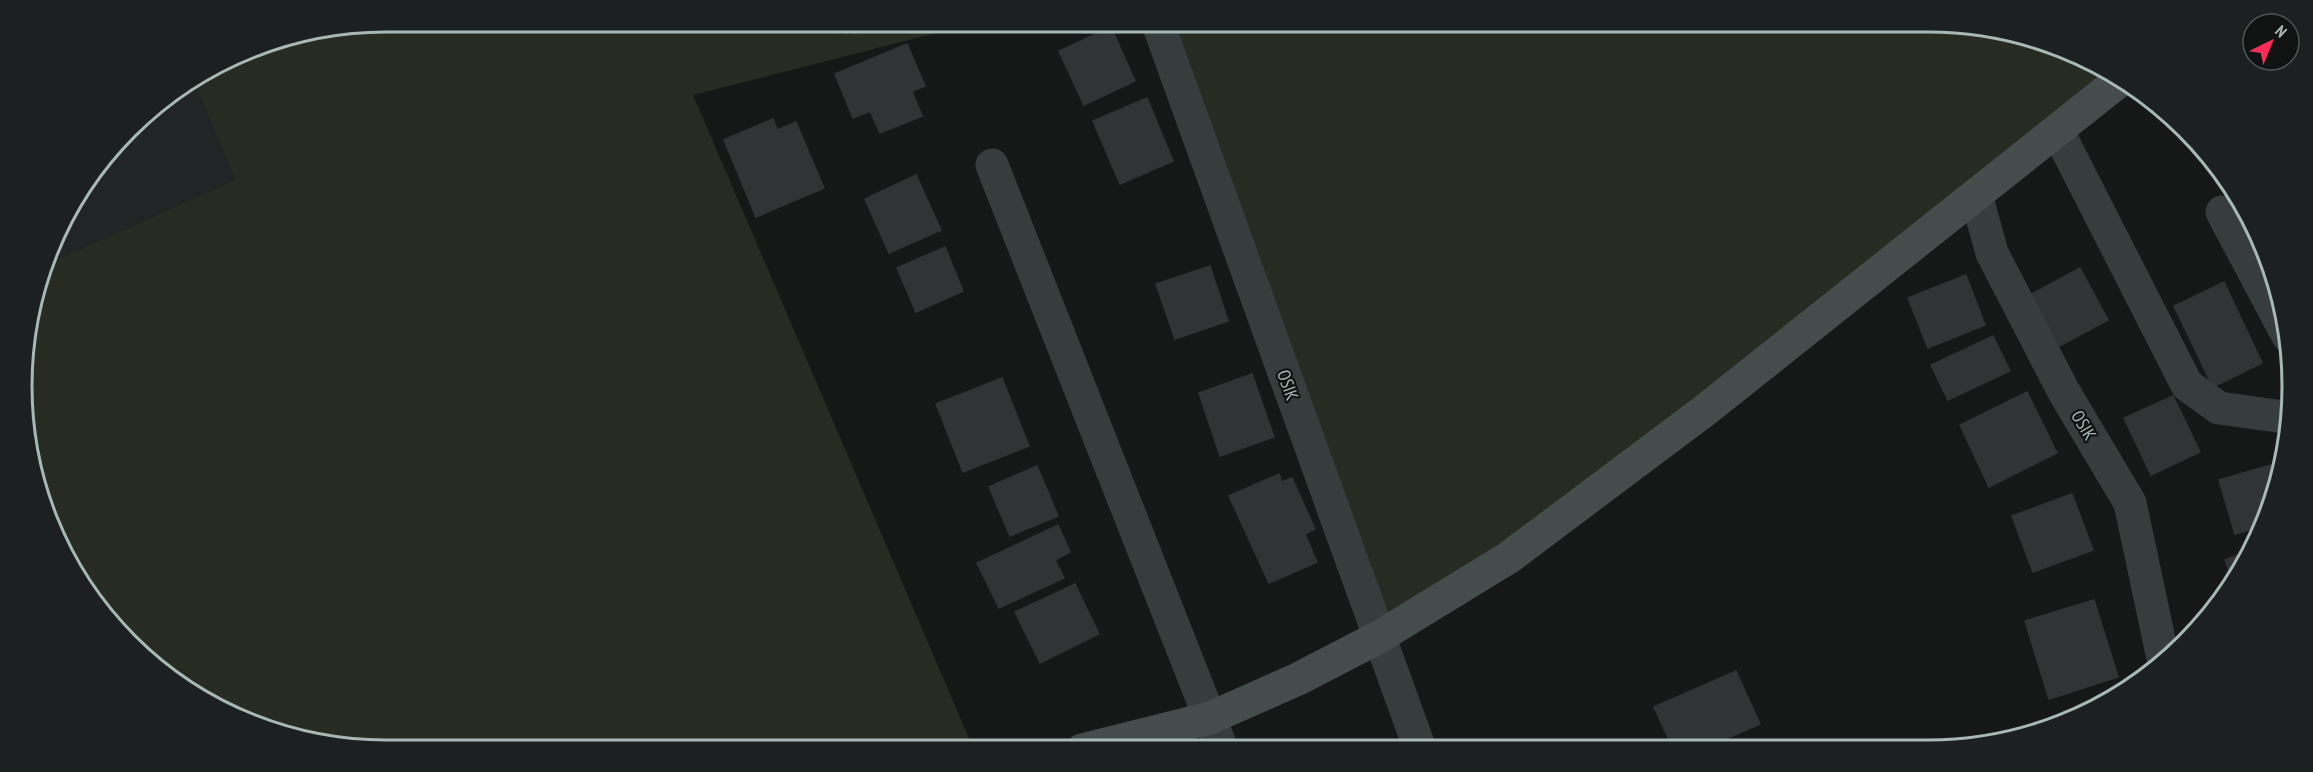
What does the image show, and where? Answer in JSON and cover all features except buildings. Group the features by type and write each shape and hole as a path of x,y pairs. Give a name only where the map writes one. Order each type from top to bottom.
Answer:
{"street":[{"name":"OSIK","path":"1161,32 1417,740"},
{"path":"1122,740 1210,718 1298,679 1379,637 1508,558 1704,411 2114,85"},
{"path":"2058,130 2187,386 2219,408 2280,416"},
{"path":"992,165 1219,740"},
{"name":"OSIK","path":"1976,195 1992,253 2064,392 2130,503 2162,652"},
{"path":"2222,212 2272,306"}],"shaded area":[{"path":"363,32 940,32 693,95 970,740 363,740 317,734 250,714 209,693 170,667 135,637 105,602 79,563 58,522 38,455 32,409 32,363 38,317 54,261 235,180 196,87 250,58 317,38"},
{"path":"1163,32 1950,32 1996,38 2041,50 2063,58 2106,80 1535,552 1391,631"},
{"path":"196,87 235,180 54,261 79,209 119,152 152,119"}]}
